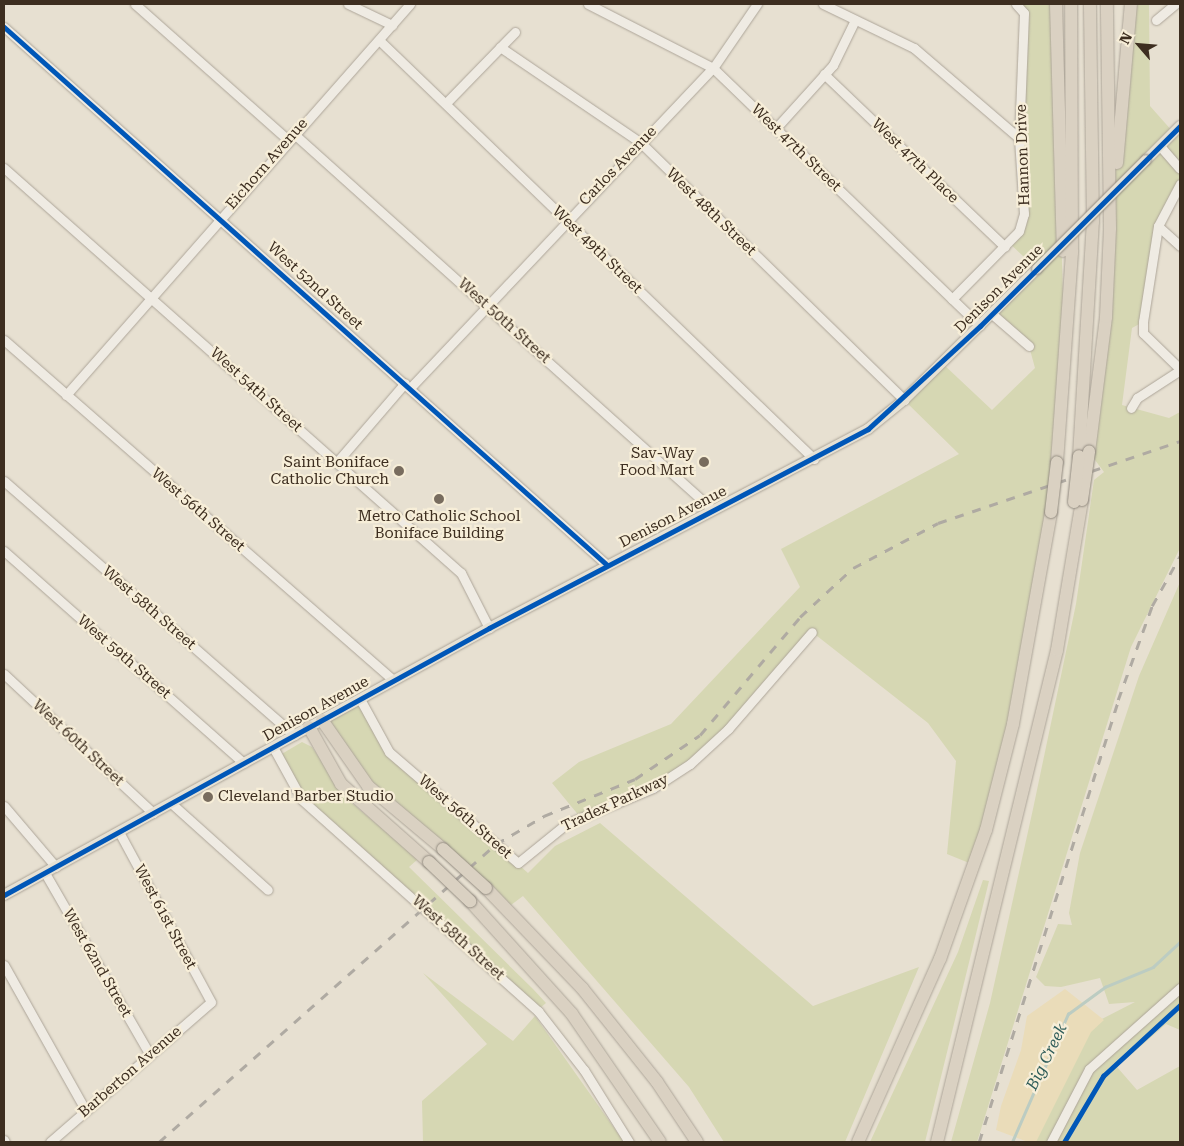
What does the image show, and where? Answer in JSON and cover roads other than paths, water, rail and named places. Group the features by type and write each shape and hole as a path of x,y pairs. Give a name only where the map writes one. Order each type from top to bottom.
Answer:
{"highway":[{"path":"1055,4 1058,52 1065,377"},
{"path":"858,1142 940,959 986,830 1013,724 1051,512 1065,377 1072,252 1071,4"},
{"path":"1084,454 1093,222 1090,4"},
{"path":"1107,4 1110,228"},
{"path":"937,1142 1060,636 1084,454 1105,325 1110,228 1131,4"},
{"path":"322,720 368,786 486,888 588,995 698,1142"},
{"path":"308,727 346,790 429,862 470,901 557,995 660,1142"}],"main road":[{"name":"Denison Avenue","path":"4,895 489,628 868,429 904,400 1180,126"}],"street":[{"name":"West 50th Street","path":"135,4 485,304 713,510"},
{"path":"348,4 392,25"},
{"name":"Eichorn Avenue","path":"66,395 151,296 410,4"},
{"name":"West 47th Street","path":"588,4 713,68 980,326"},
{"name":"Carlos Avenue","path":"337,462 485,304 713,68 756,4"},
{"path":"823,4 914,48 1019,138"},
{"name":"Hannon Drive","path":"952,299 1019,231 1024,214 1019,138 1024,14 1016,4"},
{"path":"1156,20 1175,4"},
{"path":"776,128 824,74 855,20"},
{"name":"West 52nd Street","path":"4,27 607,565"},
{"path":"446,103 515,32"},
{"name":"West 49th Street","path":"379,40 814,459"},
{"name":"West 48th Street","path":"500,47 641,143 904,400"},
{"name":"West 47th Place","path":"824,74 1005,247"},
{"path":"1160,146 1180,169"},
{"name":"West 54th Street","path":"4,168 151,296 461,573 489,628"},
{"path":"1131,408 1137,398 1180,370 1143,333 1158,226 1180,184"},
{"path":"1158,226 1180,246"},
{"path":"992,314 1029,346"},
{"name":"West 56th Street","path":"4,340 393,680"},
{"name":"West 58th Street","path":"4,481 294,735"},
{"name":"West 59th Street","path":"4,552 244,763"},
{"name":"Tradex Parkway","path":"518,863 566,824 653,788 690,764 728,729 812,632"},
{"name":"West 60th Street","path":"4,674 153,813"},
{"name":"West 56th Street","path":"360,699 389,752 518,863"},
{"name":"West 58th Street","path":"273,747 302,800 538,1011 584,1070 629,1142"},
{"path":"171,802 268,890"},
{"path":"4,806 56,867"},
{"name":"West 61st Street","path":"119,832 211,1002"},
{"name":"West 62nd Street","path":"45,873 149,1053"},
{"path":"4,965 86,1111"},
{"path":"1051,1142 1089,1069 1180,988"},
{"name":"Barberton Avenue","path":"50,1142 149,1053 211,1002"}],"waterway":[{"name":"Big Creek","path":"1012,1142 1068,1014 1105,987 1153,967 1180,942"}],"railway":[{"path":"159,1142 496,844 544,816 635,779 700,735 800,617 853,568 938,523 1180,441"},
{"path":"979,1142 1118,700 1152,606 1180,556"}],"place":[{"name":"Sav-Way Food Mart","path":"704,462"},
{"name":"Saint Boniface Catholic Church","path":"399,471"},
{"name":"Metro Catholic School Boniface Building","path":"439,499"},
{"name":"Cleveland Barber Studio","path":"208,797"}]}
